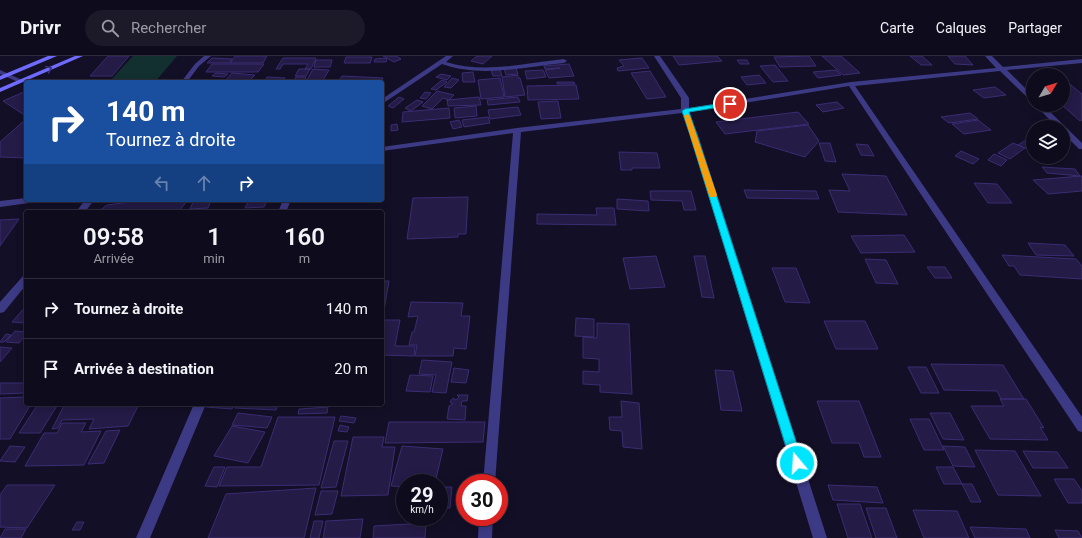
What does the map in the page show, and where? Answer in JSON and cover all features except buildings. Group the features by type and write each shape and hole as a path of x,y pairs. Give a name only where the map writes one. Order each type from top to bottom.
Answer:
{"street":[{"path":"0,78 54,56"},
{"path":"0,90 80,56"},
{"path":"186,80 197,65 208,56"},
{"path":"384,101 450,56"},
{"path":"658,56 685,98 685,111 694,135 820,538"},
{"path":"988,56 1026,93"},
{"path":"441,62 459,68 479,70 564,61"},
{"path":"384,149 517,130 685,111 851,84 1082,61"},
{"path":"0,72 20,81"},
{"path":"851,84 1082,427"},
{"path":"1046,112 1054,120"},
{"path":"490,474 517,130"},
{"path":"1070,136 1082,147"},
{"path":"0,204 24,201"},
{"path":"82,210 88,202"},
{"path":"0,309 24,280"},
{"path":"143,538 199,406"},
{"path":"484,538 485,526"}],"green space":[{"path":"133,56 177,56 157,80 111,80"}],"slow traffic":[{"path":"687,116 713,195"}],"route":[{"path":"730,104 685,111 694,135 797,463"}]}
